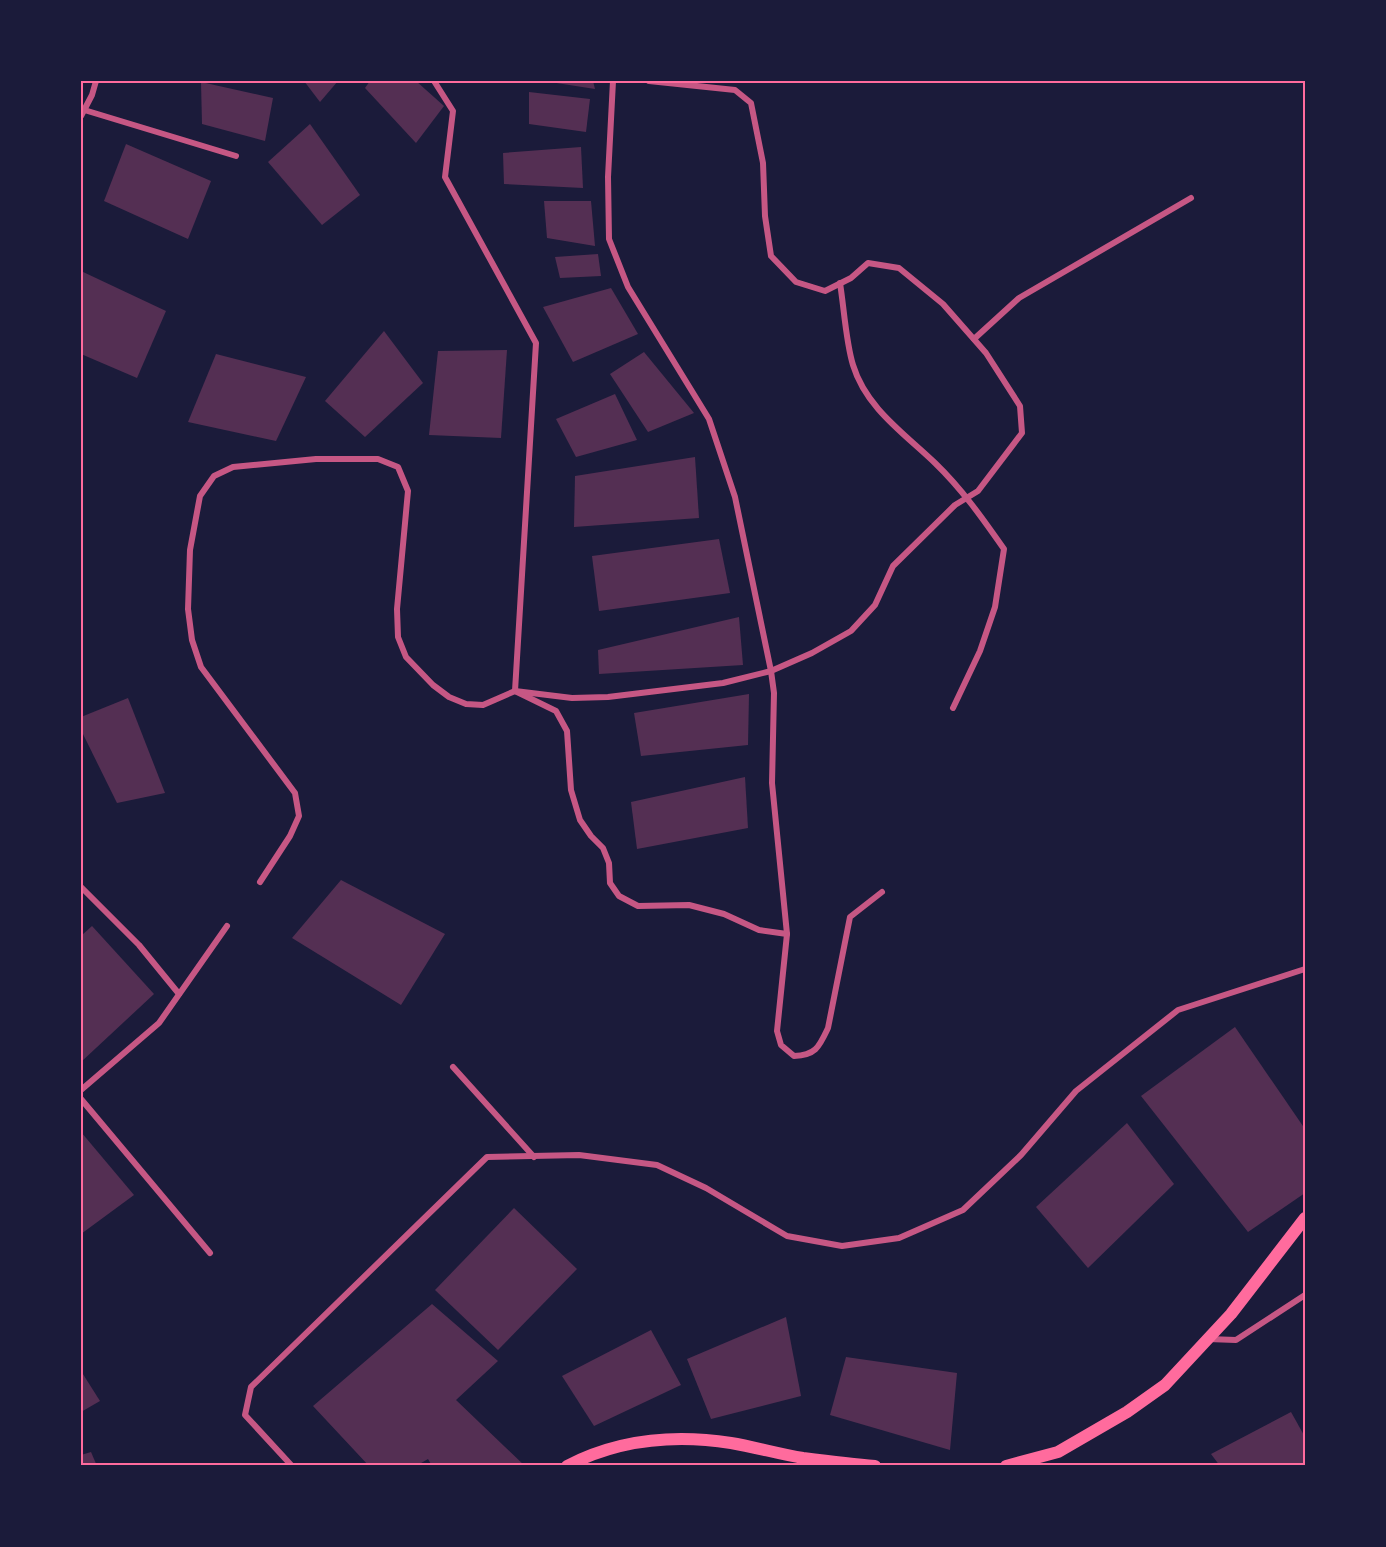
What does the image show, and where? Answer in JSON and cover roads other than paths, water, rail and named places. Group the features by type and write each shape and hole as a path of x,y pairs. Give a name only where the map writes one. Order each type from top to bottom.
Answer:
{"main road":[{"path":"1006,1466 1058,1452 1127,1412 1165,1385 1231,1314 1305,1218"},
{"path":"567,1466 583,1462 593,1453 646,1440 666,1439 730,1443 802,1458 875,1466"}],"street":[{"path":"81,116 96,81"},
{"path":"434,81 453,111 445,177 536,343 515,691"},
{"path":"613,81 608,177 609,239 628,286 709,419 735,497 771,671 774,693 772,783 787,934 777,1031 781,1046 794,1056 809,1055 821,1044 828,1028 850,917 882,892"},
{"path":"260,882 290,836 298,816 295,793 201,667 192,640 188,609 190,550 200,496 213,476 233,467 316,459 378,459 398,467 408,491 397,609 398,637 406,657 433,685 449,697 466,704 483,705 515,691 572,698 608,697 723,683 771,671 812,653 851,631 874,605 893,566 955,505 978,491 1022,433 1020,406 986,353 943,304 899,268 868,263 851,278 825,291 796,282 771,256 765,216 763,163 751,103 735,90 649,81"},
{"path":"83,109 236,156"},
{"path":"974,339 1019,298 1191,198"},
{"path":"840,283 853,365 865,391 896,429 935,463 967,498 1004,549 995,607 980,651 953,708"},
{"path":"515,691 556,711 567,731 571,790 580,820 603,848 609,863 610,884 619,896 638,906 689,905 724,914 759,930 787,934"},
{"path":"81,887 139,945 179,994"},
{"path":"81,1090 159,1023 226,926"},
{"path":"292,1466 245,1415 251,1387 487,1158 579,1155 657,1165 706,1188 787,1236 842,1246 899,1238 963,1210 1021,1155 1076,1091 1178,1010 1305,969"},
{"path":"453,1067 534,1156"},
{"path":"81,1099 210,1253"},
{"path":"1208,1339 1236,1340 1305,1295"}]}
